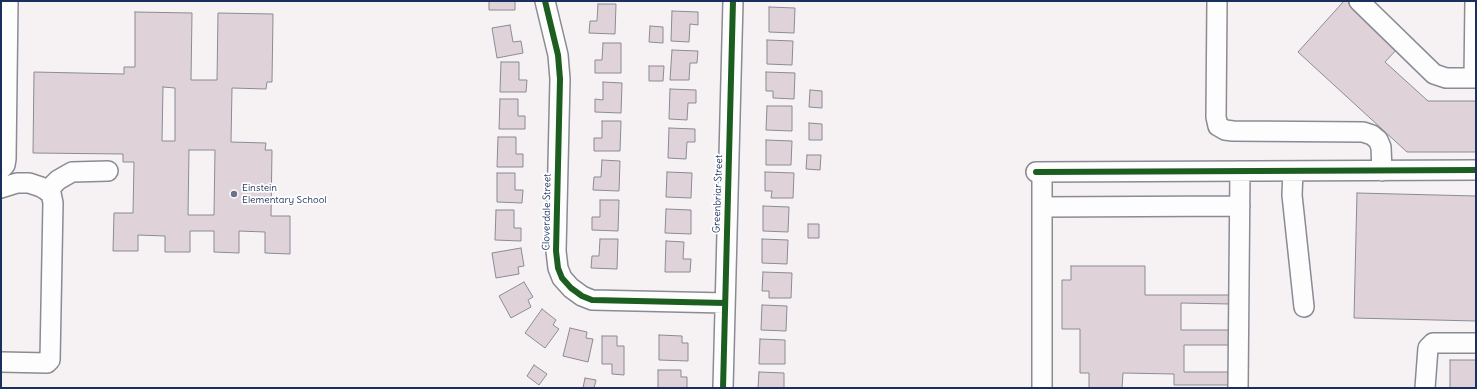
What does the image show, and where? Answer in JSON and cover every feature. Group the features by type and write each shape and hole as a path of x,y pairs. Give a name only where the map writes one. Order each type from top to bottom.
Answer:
{"street":[{"path":"1,168 5,165 6,159 8,1"},
{"name":"Cloverdale Street","path":"545,1 558,55 560,79 556,251 558,268 562,278 571,288 582,296 592,300 725,303"},
{"name":"Greenbriar Street","path":"722,388 733,1"},
{"path":"1217,1 1216,117 1218,126 1225,130 1233,131 1363,132 1372,135 1378,140 1381,147 1382,170"},
{"path":"1359,1 1434,74 1446,78 1475,78 1475,1"},
{"path":"1042,388 1042,207 1039,172 1476,170"},
{"path":"47,191 58,180 72,172 108,171"},
{"path":"1238,388 1240,171"},
{"path":"1293,171 1292,195 1304,307"},
{"path":"1,188 17,183 26,183 41,187 50,193 53,203 50,360 47,363 1,362"},
{"path":"1042,207 1240,206"},
{"path":"1425,388 1428,348 1433,343 1476,343"}],"building":[{"path":"489,1 515,1 515,10 489,10"},
{"path":"1344,1 1347,1 1398,48 1385,62 1428,101 1476,101 1476,152 1407,152 1298,52"},
{"path":"598,4 616,4 615,34 589,33 590,21 597,21"},
{"path":"769,7 795,8 794,33 769,32"},
{"path":"672,11 698,12 698,25 690,24 689,42 671,41"},
{"path":"135,12 192,13 191,80 217,80 218,13 273,14 272,82 267,82 266,89 232,88 231,142 266,143 265,150 272,150 271,216 290,216 290,254 265,253 265,232 239,231 239,253 214,252 214,231 190,231 190,252 165,252 165,236 138,235 138,251 113,251 114,213 133,213 134,162 123,162 123,154 33,153 34,72 124,74 124,67 135,67","holes":["163,87 175,88 175,141 162,141","189,150 215,150 214,215 188,215"]},
{"path":"510,25 513,42 521,41 523,53 497,58 492,28"},
{"path":"650,26 663,27 663,43 649,42"},
{"path":"767,40 793,41 792,65 767,64"},
{"path":"603,43 621,43 621,73 595,73 595,60 602,60"},
{"path":"672,50 698,51 697,63 690,63 689,80 670,80"},
{"path":"501,62 519,62 519,80 527,80 526,92 500,92"},
{"path":"649,66 664,66 663,81 649,81"},
{"path":"766,72 795,73 794,99 773,98 773,91 766,91"},
{"path":"603,82 622,83 621,113 595,112 595,99 603,100"},
{"path":"670,89 696,90 696,103 688,103 687,120 669,119"},
{"path":"810,90 822,91 822,108 809,107"},
{"path":"500,99 518,99 518,116 525,116 525,129 499,129"},
{"path":"767,106 792,106 792,131 766,130"},
{"path":"602,121 621,121 620,151 594,151 594,138 602,138"},
{"path":"809,123 822,124 822,140 809,140"},
{"path":"669,128 695,129 695,142 687,142 686,159 668,158"},
{"path":"498,137 516,137 516,154 523,154 523,167 497,167"},
{"path":"766,140 792,141 791,165 766,165"},
{"path":"807,155 821,155 820,170 806,169"},
{"path":"602,160 620,161 619,191 593,190 594,177 601,177"},
{"path":"667,172 692,173 691,198 666,197"},
{"path":"765,172 794,173 793,198 771,198 772,191 765,191"},
{"path":"497,173 515,173 515,190 523,190 522,203 497,202"},
{"path":"1357,193 1476,196 1476,321 1354,318"},
{"path":"600,200 619,200 618,231 592,230 592,217 600,217"},
{"path":"763,206 789,207 788,232 763,231"},
{"path":"666,209 691,210 691,234 665,233"},
{"path":"496,210 514,210 514,228 521,228 521,241 495,240"},
{"path":"808,224 819,224 819,238 808,238"},
{"path":"600,239 618,239 617,269 591,268 592,256 599,256"},
{"path":"762,239 788,240 787,264 762,263"},
{"path":"666,241 684,242 683,259 691,259 690,272 665,272"},
{"path":"521,248 524,266 518,267 519,274 496,278 492,253"},
{"path":"1071,266 1145,266 1145,295 1230,295 1230,304 1181,303 1181,330 1232,330 1232,345 1184,345 1184,372 1230,372 1230,385 1174,385 1174,374 1123,373 1122,388 1089,388 1089,373 1080,373 1080,329 1062,329 1062,280 1071,280"},
{"path":"763,272 792,273 791,298 769,298 769,291 762,291"},
{"path":"524,282 533,297 528,300 531,307 511,318 499,296"},
{"path":"762,305 787,306 786,331 761,330"},
{"path":"542,309 556,320 553,325 559,329 545,348 525,333"},
{"path":"570,328 587,332 586,338 593,339 588,362 563,356"},
{"path":"659,335 682,336 682,343 688,343 688,361 659,360"},
{"path":"602,336 617,336 617,346 624,346 624,375 612,374 612,364 602,364"},
{"path":"760,339 785,340 785,364 759,364"},
{"path":"1450,360 1476,360 1476,388 1450,388"},
{"path":"534,365 547,374 539,385 527,376"},
{"path":"658,370 681,370 681,377 687,377 687,388 658,388"},
{"path":"759,372 784,373 784,388 758,388"},
{"path":"585,378 596,380 594,388 583,388"}],"cycle path":[{"path":"545,1 558,55 560,79 556,251 558,268 562,278 571,288 582,296 592,300 725,303"},
{"path":"723,388 733,1"},
{"path":"1036,172 1476,170"}],"place":[{"name":"Einstein Elementary School","path":"234,194"}]}
